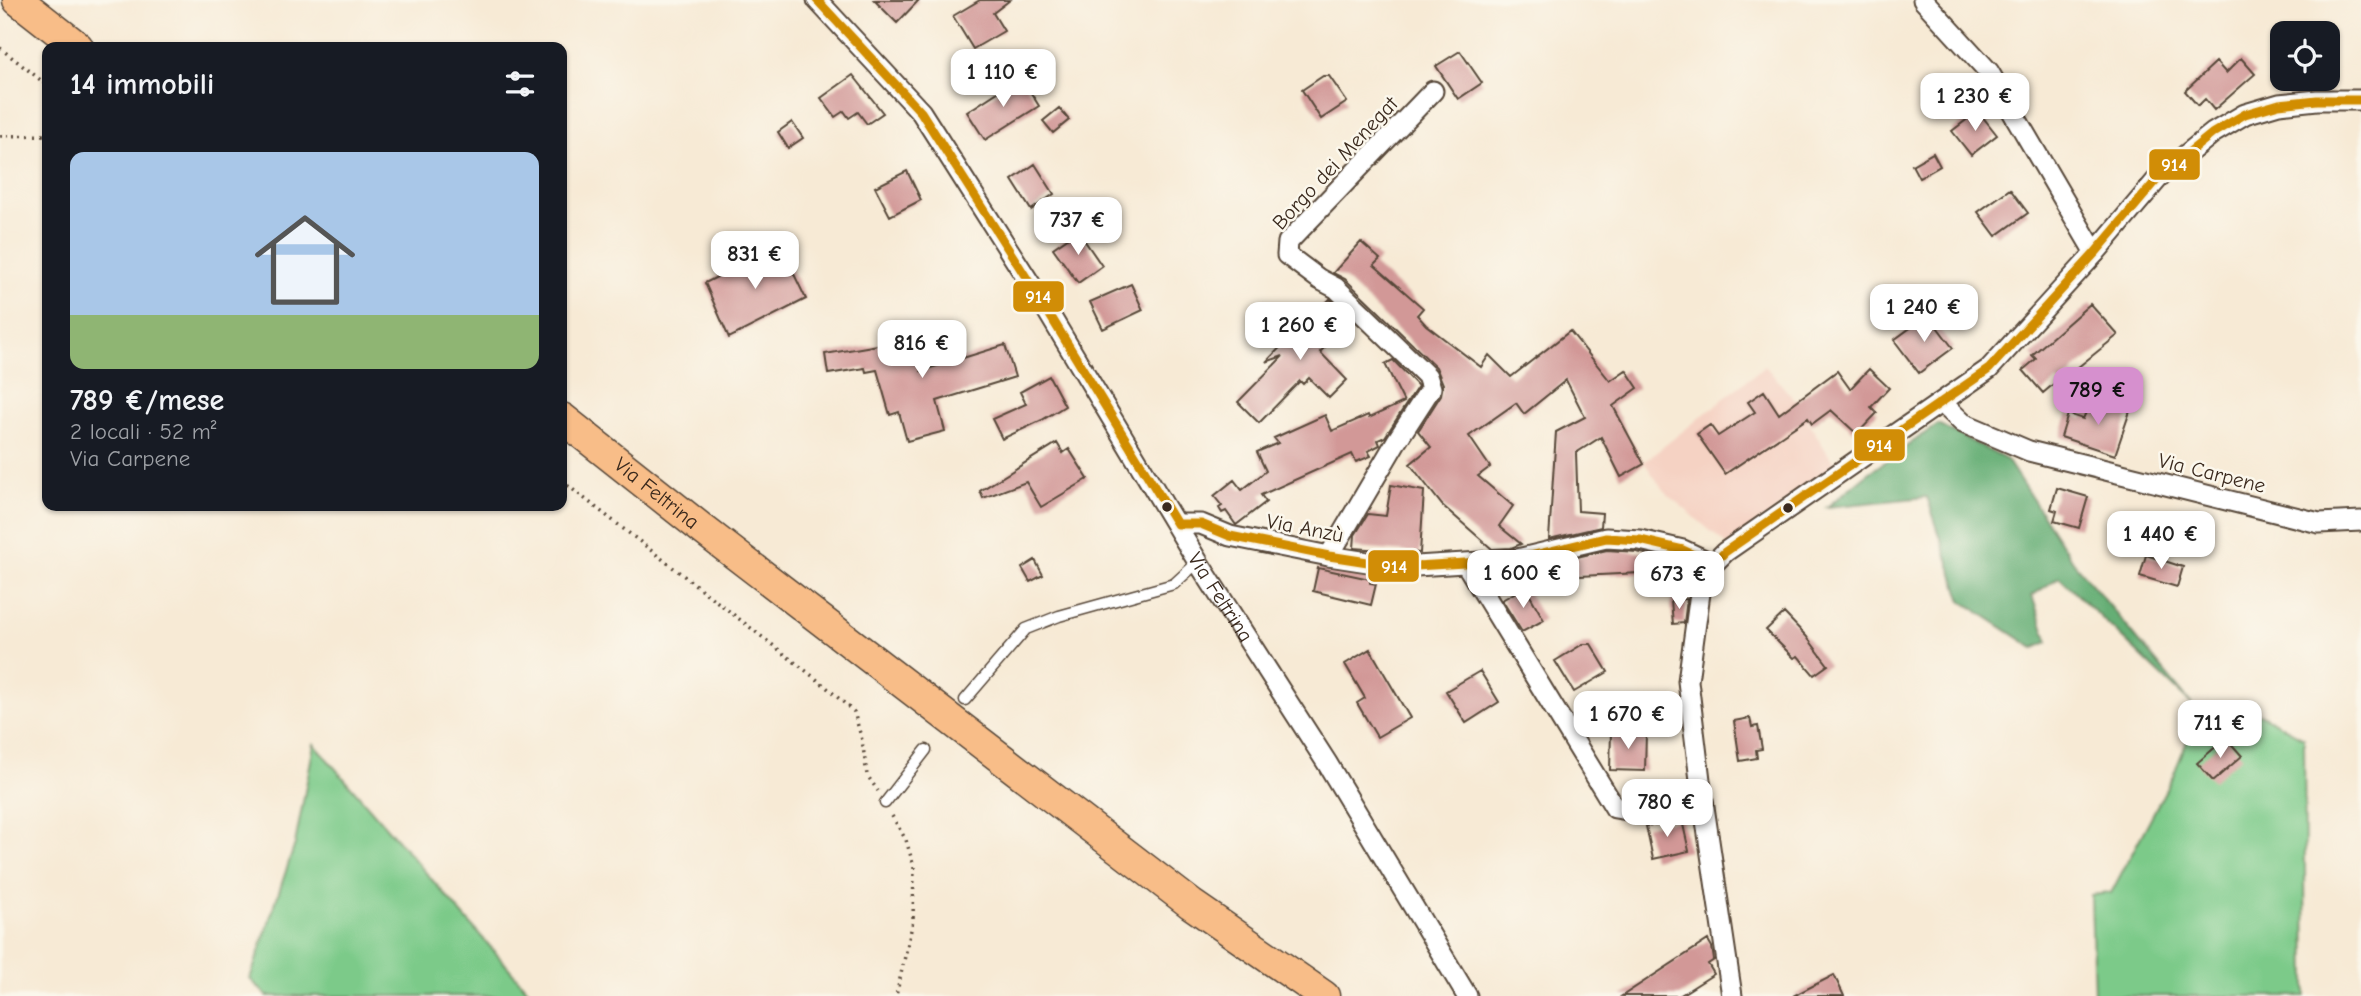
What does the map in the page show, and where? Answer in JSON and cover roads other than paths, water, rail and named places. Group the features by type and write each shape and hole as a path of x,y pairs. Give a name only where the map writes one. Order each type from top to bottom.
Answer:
{"main road":[{"path":"18,0 72,42"},
{"name":"Via Feltrina","path":"567,422 1191,904 1324,996"}],"street":[{"name":"Via Feltrina","path":"817,0 921,112 1045,307 1198,562 1327,763 1467,996"},
{"path":"1923,0 1989,72 2095,253"},
{"name":"Borgo dei Menegat","path":"1329,556 1431,388 1427,376 1336,288 1287,255 1287,242 1433,91"},
{"path":"1732,996 1688,681 1700,593 1713,564 1725,552 1989,369 2095,253 2161,175 2191,149 2245,114 2279,104 2361,100"},
{"name":"Via Carpene","path":"1942,403 1963,423 2029,451 2319,523 2361,521"},
{"name":"Via Anzù","path":"1177,524 1201,524 1230,536 1400,567 1513,560 1606,538 1640,540 1683,550 1713,564"},
{"path":"1466,564 1615,808 1639,812 1673,812 1703,802"}],"lane":[{"path":"965,701 1026,629 1059,616 1174,584 1198,562"},
{"path":"885,803 926,750"}]}
